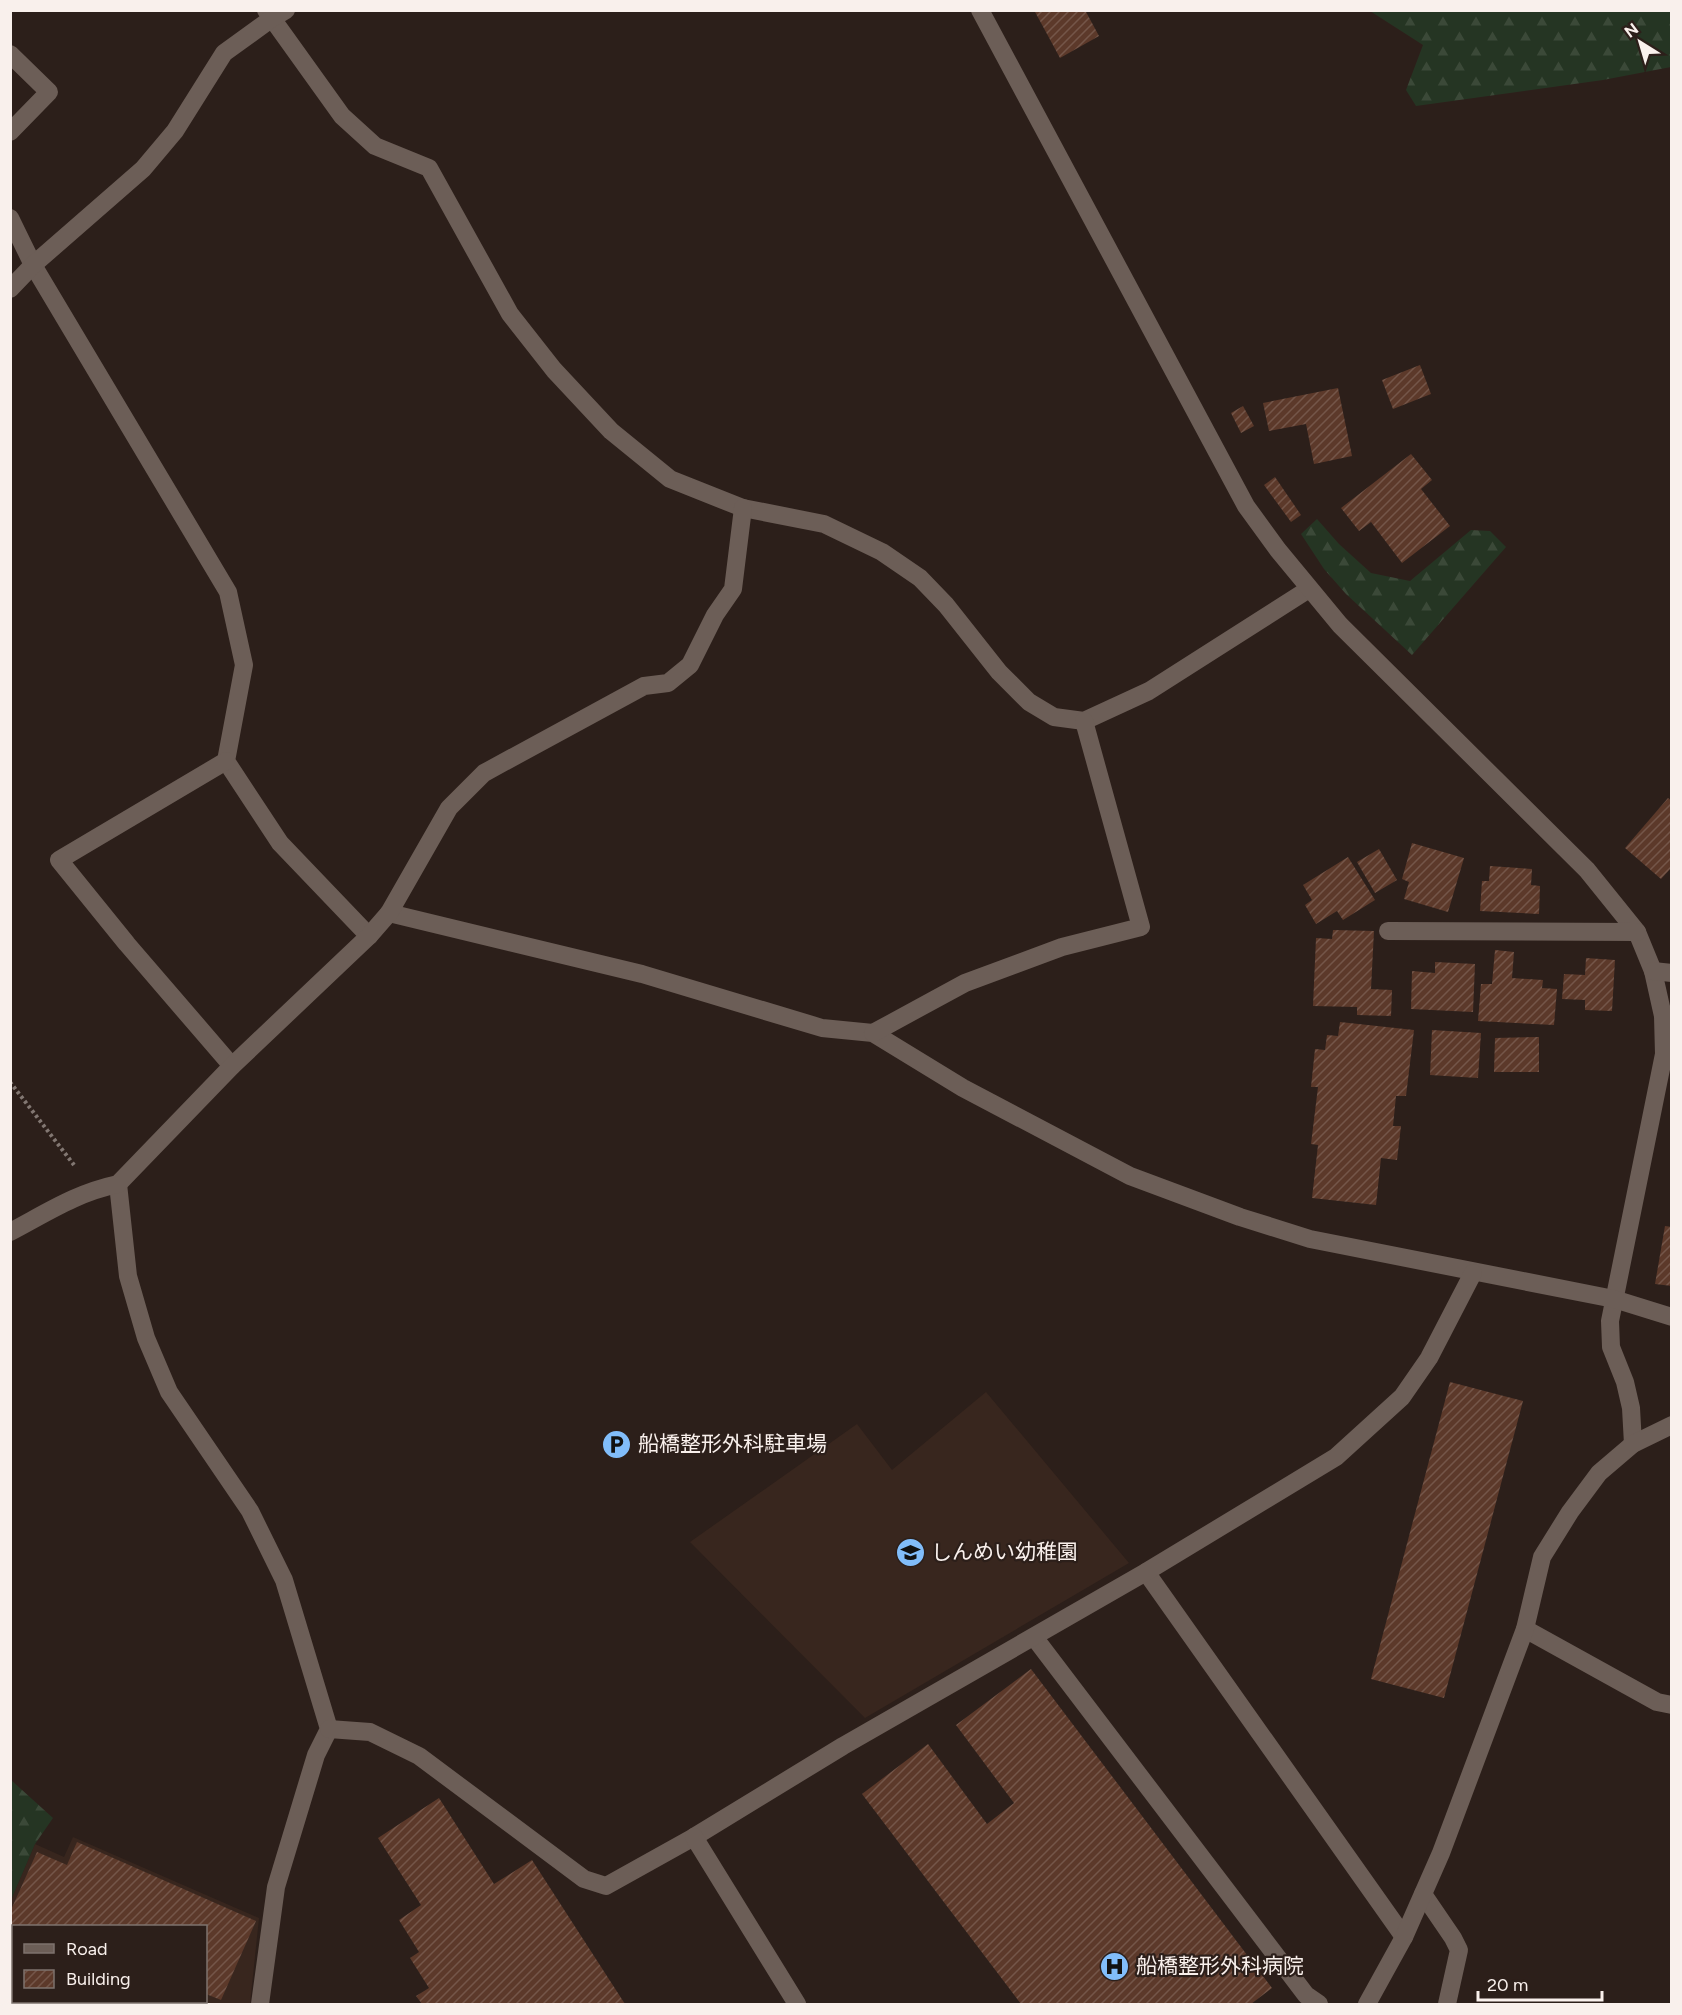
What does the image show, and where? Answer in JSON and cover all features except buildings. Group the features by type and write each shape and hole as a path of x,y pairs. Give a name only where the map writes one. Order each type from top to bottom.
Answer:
{"street":[{"path":"980,10 1246,506 1278,550 1340,625 1587,870 1637,932 1653,971 1663,1016 1664,1054 1610,1322 1611,1347 1625,1382 1631,1408 1633,1444"},
{"path":"10,289 33,265 143,169 175,131 224,52 274,13 342,116 375,146 429,168 510,314 554,370 611,431 670,479 743,508 824,524 882,552 920,578 946,605 999,672 1029,702 1054,717 1084,722 1149,691 1309,589"},
{"path":"10,54 49,92 10,132"},
{"path":"10,218 33,265 228,592 244,665 226,761 280,843 369,936"},
{"path":"10,1232 79,1195 118,1184 232,1066 369,936 389,913 449,808 484,773 644,686 668,683 690,665 715,615 733,589 743,508"},
{"path":"873,1033 965,983 1062,947 1141,927 1084,722"},
{"path":"226,761 59,860 127,944 232,1066"},
{"path":"389,913 642,974 822,1028 873,1033 963,1088 1130,1176 1240,1217 1310,1239 1614,1299 1671,1317"},
{"path":"1388,931 1637,932"},
{"path":"1653,971 1671,973"},
{"path":"118,1184 128,1275 146,1338 169,1392 250,1511 284,1580 329,1729 316,1755 276,1887 260,2004"},
{"path":"329,1729 370,1732 419,1756 584,1879 606,1886 694,1837 843,1746 1146,1572 1336,1457 1402,1397 1429,1358 1473,1273"},
{"path":"1367,2004 1404,1937 1441,1853 1525,1629 1542,1557 1570,1512 1599,1473 1633,1444 1671,1425"},
{"path":"1146,1572 1404,1937"},
{"path":"1525,1629 1657,1701 1671,1705"},
{"path":"1034,1637 1314,2003"},
{"path":"694,1837 797,2004"},
{"path":"1423,1894 1459,1950 1447,2004"}],"path":[{"path":"10,1082 93,1190"}],"shaded area":[{"name":"しんめい幼稚園","path":"986,1392 1129,1563 865,1718 690,1542 857,1424 892,1470"},
{"path":"73,1837 259,1918 250,2004 11,2004 11,1900 35,1844 64,1857"}],"green space":[{"path":"1370,11 1671,11 1671,67 1603,80 1416,106 1406,90 1423,45"},
{"path":"1317,519 1339,544 1371,573 1410,581 1471,530 1490,531 1506,547 1412,655 1346,594 1324,569 1301,534"},
{"path":"11,1780 53,1818 35,1844 11,1900"}],"place":[{"name":"船橋整形外科駐車場","path":"617,1444"},
{"name":"しんめい幼稚園","path":"910,1552"},
{"name":"船橋整形外科病院","path":"1115,1966"}]}
